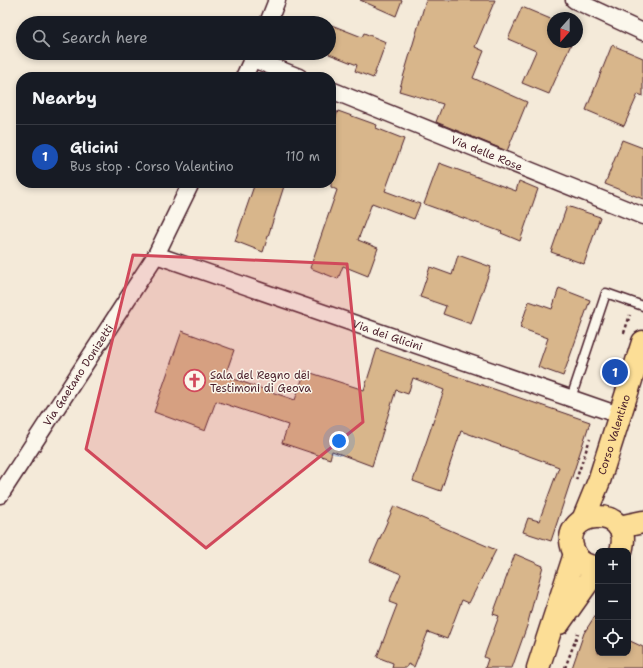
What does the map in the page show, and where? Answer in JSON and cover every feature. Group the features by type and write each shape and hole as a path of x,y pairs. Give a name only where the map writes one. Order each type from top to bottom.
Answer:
{"main road":[{"name":"Corso Valentino","path":"610,532 599,481 643,342"},
{"path":"610,532 643,522"},
{"path":"595,567 585,564 575,554 572,547 573,531 643,532"},
{"path":"538,668 575,554"},
{"path":"548,638 595,572"}],"street":[{"path":"271,16 277,0"},
{"path":"574,0 643,32"},
{"path":"246,72 252,60"},
{"path":"263,60 288,72"},
{"name":"Via delle Rose","path":"336,92 643,216"},
{"name":"Via Gaetano Donizetti","path":"0,495 156,255 190,188"},
{"name":"Via dei Glicini","path":"156,255 619,415"}],"lane":[{"path":"571,398 606,293 643,306"}],"highlighted area":[{"path":"133,255 347,264 363,422 206,548 86,449"}],"building":[{"path":"360,0 402,0 396,16"},
{"path":"426,0 495,0 475,47 484,51 473,78 527,102 507,151 436,122 443,104 399,91"},
{"path":"522,7 547,17 547,48 569,48 549,94 522,83 536,51 508,39"},
{"path":"336,27 362,37 364,33 386,42 373,78 355,71 357,65 336,57"},
{"path":"612,45 643,58 643,96 638,94 624,126 586,110"},
{"path":"338,111 377,125 376,128 404,139 385,191 420,204 414,219 372,203 358,240 378,248 368,276 343,266 338,279 310,268 337,190 333,188 336,188 336,117"},
{"path":"622,140 643,148 643,199 605,184"},
{"path":"439,163 516,191 519,181 538,189 520,241 501,233 502,232 424,204"},
{"path":"253,188 283,188 263,252 235,241"},
{"path":"567,206 600,217 584,264 551,252"},
{"path":"458,255 491,267 471,324 443,314 446,306 420,297 430,267 452,275"},
{"path":"559,288 590,300 563,376 538,367 548,338 520,328 529,301 552,309"},
{"path":"182,331 234,350 225,376 295,400 305,371 364,390 377,349 590,422 551,541 523,532 528,518 539,521 559,467 461,431 441,491 413,481 444,390 413,378 408,394 396,390 372,466 332,451 330,459 282,443 288,425 216,401 205,431 154,412"},
{"path":"394,506 496,550 469,603 462,600 447,639 428,632 414,667 408,664 406,668 392,668 393,663 377,657 397,605 389,602 401,574 370,561"},
{"path":"515,554 543,566 527,626 512,668 485,668 488,659 484,657 499,616 493,614"},
{"path":"595,616 595,656 631,656 631,641 643,647 643,668 572,668 584,633"}],"place":[{"name":"Glicini","path":"615,372"},
{"name":"Sala del Regno dei Testimoni di Geova","path":"194,381"}]}
